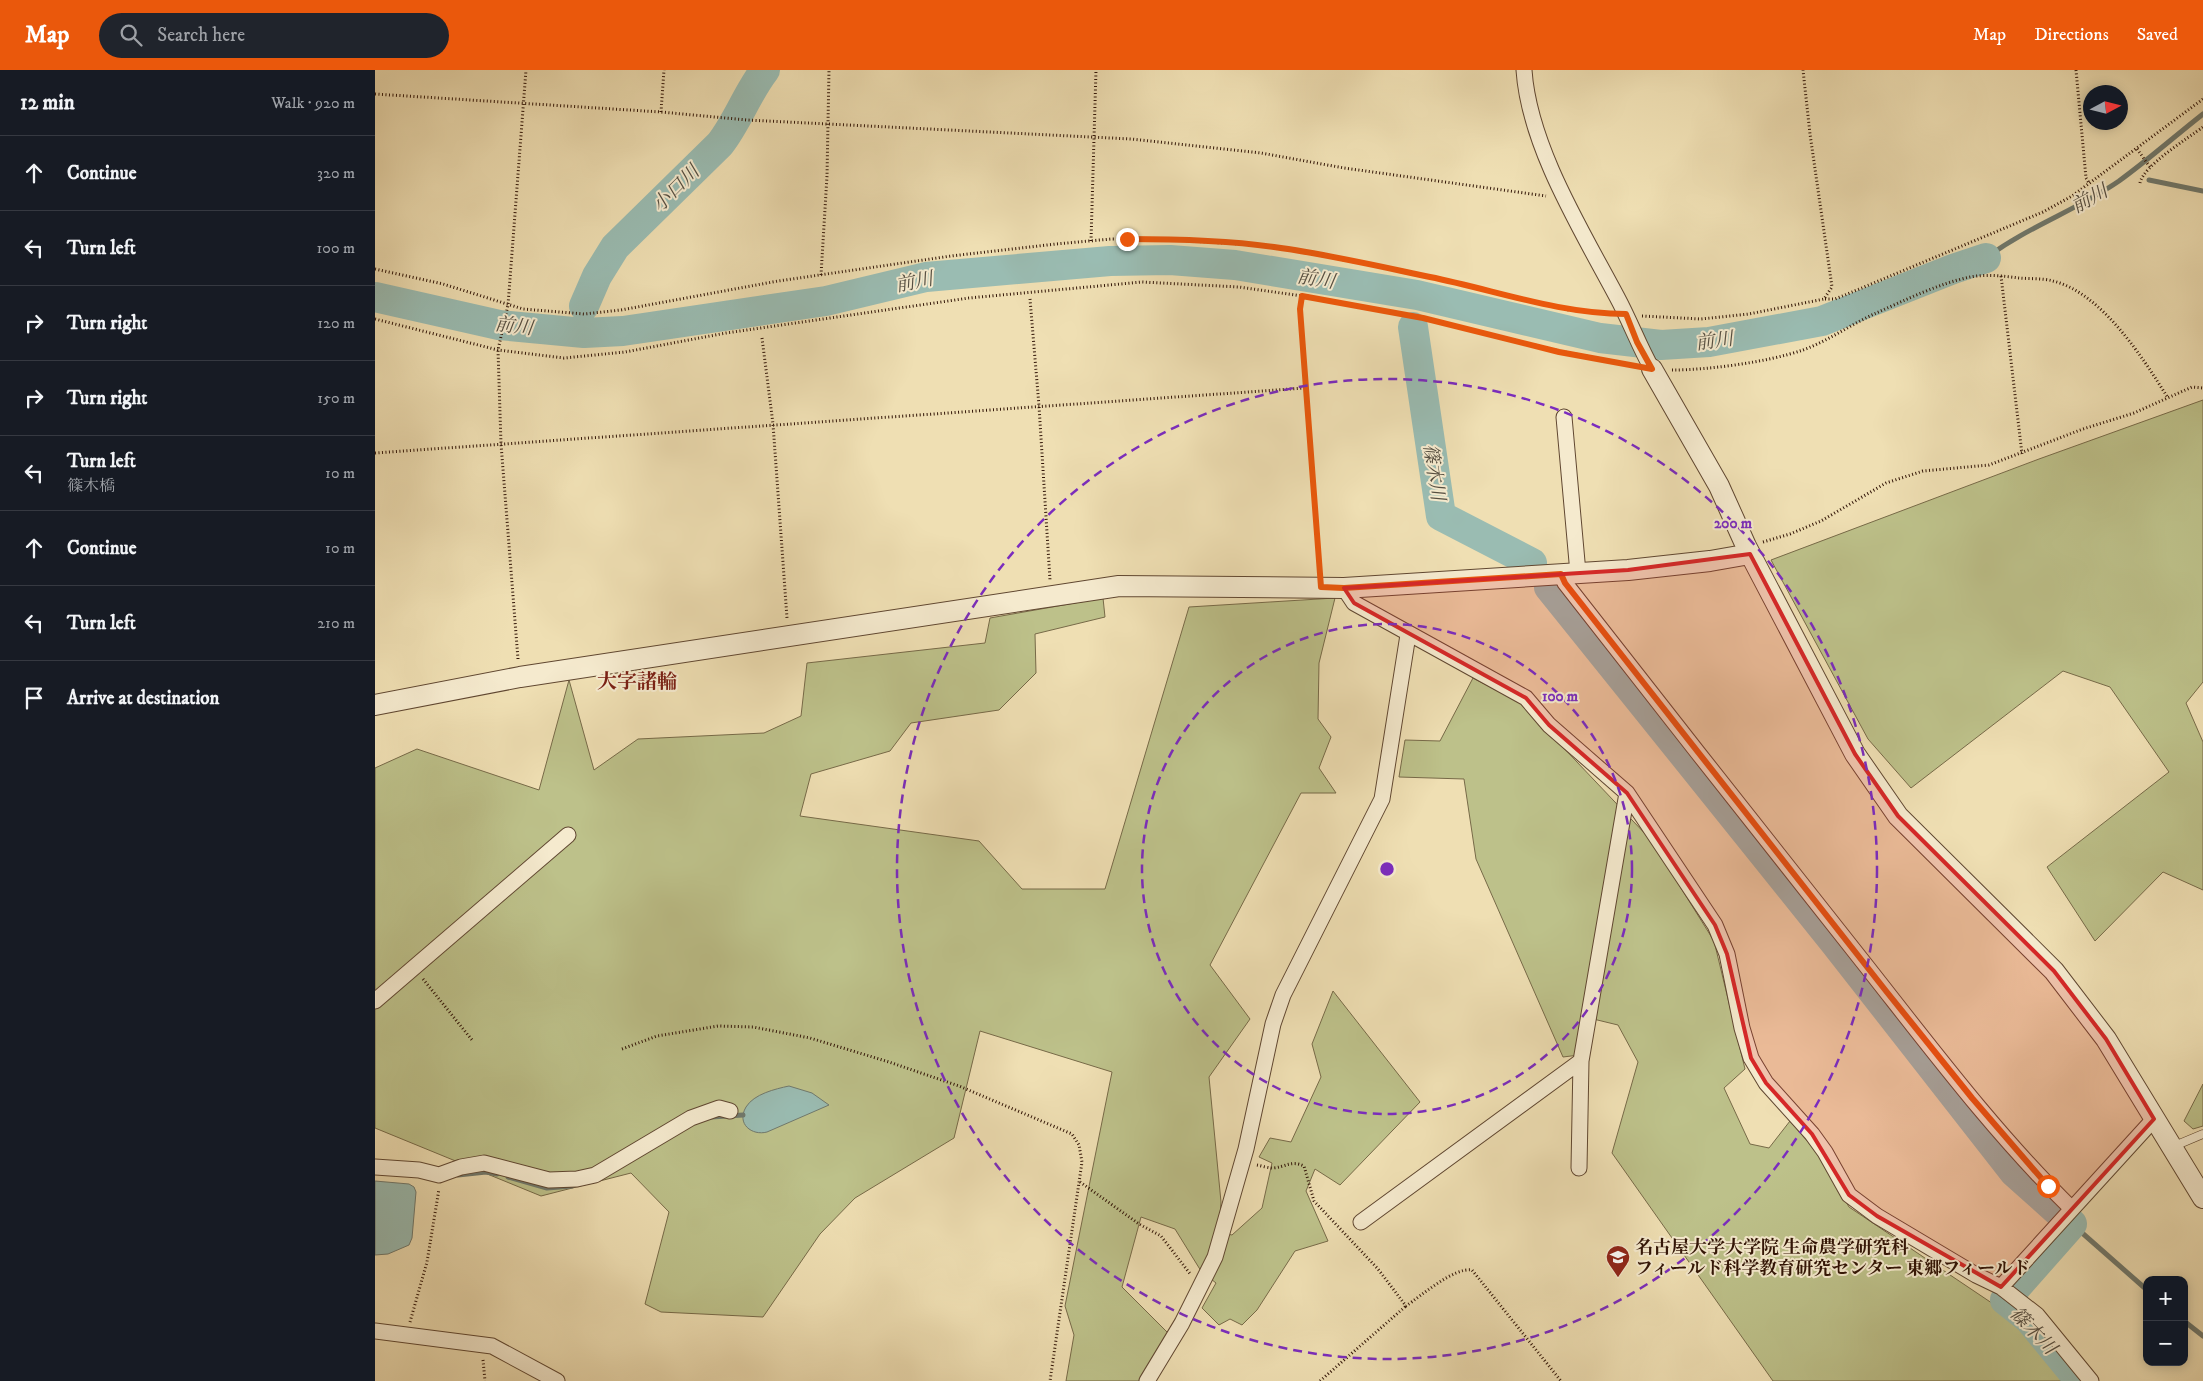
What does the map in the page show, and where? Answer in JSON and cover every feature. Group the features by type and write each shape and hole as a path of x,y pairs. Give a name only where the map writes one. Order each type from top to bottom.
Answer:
{"street":[{"path":"1524,70 1531,109 1564,197 1626,314 1637,342 1719,486 1748,550 1855,754 1898,816 2054,971 2105,1040 2170,1148 2203,1198"},
{"path":"1564,417 1571,590 1886,991 2036,1174 2072,1209"},
{"path":"375,705 520,677 1119,586 1344,588 1569,573 1711,561 1748,550"},
{"path":"1344,588 1354,603 1408,635 1442,650 1527,698 1549,724 1627,793 1715,925 1727,954 1742,1028 1751,1058 1766,1082 1812,1134 1825,1152 1849,1195 1885,1221 1976,1275 2001,1287 2037,1315 2091,1381"},
{"path":"1147,1381 1182,1322 1215,1257 1242,1160 1273,1024 1283,995 1382,799 1408,635"},
{"path":"1579,1168 1581,1061 1627,793"},
{"path":"375,1001 415,969 568,835"},
{"path":"1361,1222 1581,1061"},
{"path":"375,1167 419,1170 439,1176 461,1166 484,1163 549,1180 577,1179 595,1175 691,1118 719,1108 730,1111"},
{"path":"2001,1287 2154,1119"},
{"path":"375,1331 481,1344 507,1353 557,1381"}],"lane":[{"path":"2170,1148 2203,1134"}],"path":[{"path":"520,677 501,444 498,350 508,305 526,70"},
{"path":"661,112 664,70"},
{"path":"821,275 827,176 829,70"},
{"path":"1091,241 1096,70"},
{"path":"1803,70 1809,134 1832,287 1824,299"},
{"path":"2076,70 2086,178 2089,183"},
{"path":"375,94 661,112 747,120 1095,136 1261,153 1345,168 1534,195 1564,197"},
{"path":"375,269 443,284 523,309 584,314 621,310 821,275 951,256 1091,241 1159,239 1273,246 1431,277 1569,310 1600,314 1701,319 1749,314 1824,299 1835,299 2033,216 2072,196 2203,99"},
{"path":"2140,183 2141,177 2150,167 2203,127"},
{"path":"2137,149 2150,167"},
{"path":"2001,276 2022,454"},
{"path":"375,319 498,350 533,356 589,356 625,352 726,333 969,298 1142,282 1239,287 1302,296 1423,318 1559,352 1652,369 1690,370 1766,359 1803,350 1874,314 1951,283 1971,277 2001,276 2053,281 2070,288 2087,299 2123,334 2168,398"},
{"path":"1302,296 1300,309 1305,388 1321,587"},
{"path":"1030,299 1051,596"},
{"path":"762,338 773,424 788,636"},
{"path":"375,453 1305,388"},
{"path":"1748,550 1821,521 1886,483 1923,471 1989,465 2022,454 2083,429 2134,413 2192,388 2203,388"},
{"path":"415,969 472,1040"},
{"path":"622,1049 657,1036 718,1026 753,1027 810,1038 959,1086 993,1103 1051,1124 1072,1134 1079,1145 1082,1162 1056,1326 1050,1381"},
{"path":"1242,1160 1270,1168 1288,1163 1297,1163 1304,1166 1314,1201 1377,1269 1406,1306"},
{"path":"406,1335 427,1262 439,1176"},
{"path":"1080,1182 1139,1224 1161,1236 1188,1273 1204,1279"},
{"path":"1320,1381 1406,1306 1465,1269 1472,1270 1561,1381"},
{"path":"481,1344 485,1381"}],"highlighted area":[{"path":"1750,554 1855,754 1898,816 2054,971 2106,1039 2154,1119 2001,1287 1877,1216 1849,1195 1812,1134 1766,1083 1751,1058 1727,954 1715,925 1627,793 1549,725 1526,698 1354,603 1344,588 1628,570"}],"green space":[{"path":"2203,400 2203,682 2186,703 2203,742 2203,890 2163,872 2095,941 2047,867 2169,772 2110,687 2063,671 1911,788 1868,739 1771,560 2039,459"},
{"path":"1103,598 1105,617 1035,634 1036,673 999,710 911,723 890,751 811,774 800,816 979,841 1022,889 1105,889 1189,607 1335,598 1319,663 1318,719 1331,737 1319,768 1336,793 1301,793 1210,965 1250,1019 1209,1077 1221,1202 1219,1232 1232,1235 1262,1208 1272,1163 1259,1157 1270,1138 1291,1142 1321,1077 1312,1044 1333,991 1420,1102 1340,1185 1315,1169 1306,1191 1328,1241 1295,1251 1257,1310 1242,1325 1230,1319 1219,1325 1202,1308 1216,1283 1201,1271 1175,1229 1141,1217 1122,1287 1168,1333 1141,1381 1066,1381 1074,1335 1065,1306 1112,1072 980,1031 954,1138 855,1198 820,1234 763,1317 661,1312 645,1304 669,1212 631,1173 541,1196 375,1128 375,768 417,749 539,790 569,680 594,770 638,739 764,733 801,716 807,663 985,643 990,618"},
{"path":"1473,678 1521,703 1651,840 1714,941 1745,1069 1724,1088 1750,1144 1769,1148 1790,1121 1821,1157 1849,1207 2029,1328 2064,1377 2060,1381 1773,1381 1612,1153 1638,1062 1618,1025 1585,1017 1579,1055 1563,1057 1476,859 1464,779 1399,777 1405,740 1440,741"},
{"path":"2203,1084 2203,1126 2193,1129 2184,1121"}],"water":[{"path":"789,1086 812,1093 829,1105 767,1132 756,1132 747,1127 744,1123 743,1113 750,1102 765,1093"},
{"path":"375,1181 409,1184 414,1187 416,1192 412,1238 409,1245 388,1254 375,1255"}],"waterway":[{"name":"小口川","path":"584,306 597,276 615,247 720,144 765,70"},
{"name":"前川","path":"1986,258 2018,237 2119,181 2203,114"},
{"path":"2149,180 2203,191"},
{"name":"前川","path":"375,297 499,325 584,333 623,331 826,301 926,277 1110,261 1170,260 1235,265 1417,295 1600,338 1661,345 1709,342 1822,321 1953,269 1986,258"},
{"name":"篠木川","path":"1413,327 1441,516 1532,563"},
{"name":"篠木川","path":"1549,587 1835,943 2014,1172 2072,1224 2005,1300 2029,1319 2080,1381"},
{"path":"711,1117 743,1115"},
{"path":"458,1175 486,1172 497,1174"},
{"path":"508,1177 547,1188 572,1186"},
{"path":"2072,1224 2143,1286"},
{"path":"2188,1324 2203,1336"}],"place":[{"name":"名古屋大学大学院 生命農学研究科 フィールド科学教育研究センター 東郷フィールド","path":"1618,1278"}],"district":[{"name":"大字諸輪","path":"637,681"}],"route":[{"path":"1127,239 1159,239 1273,246 1431,277 1569,310 1600,314 1626,314 1637,342 1652,369 1559,352 1423,318 1302,296 1300,309 1305,388 1321,587 1344,588 1561,574 1565,583 1630,667 1886,991 1972,1098 2048,1186"}]}
